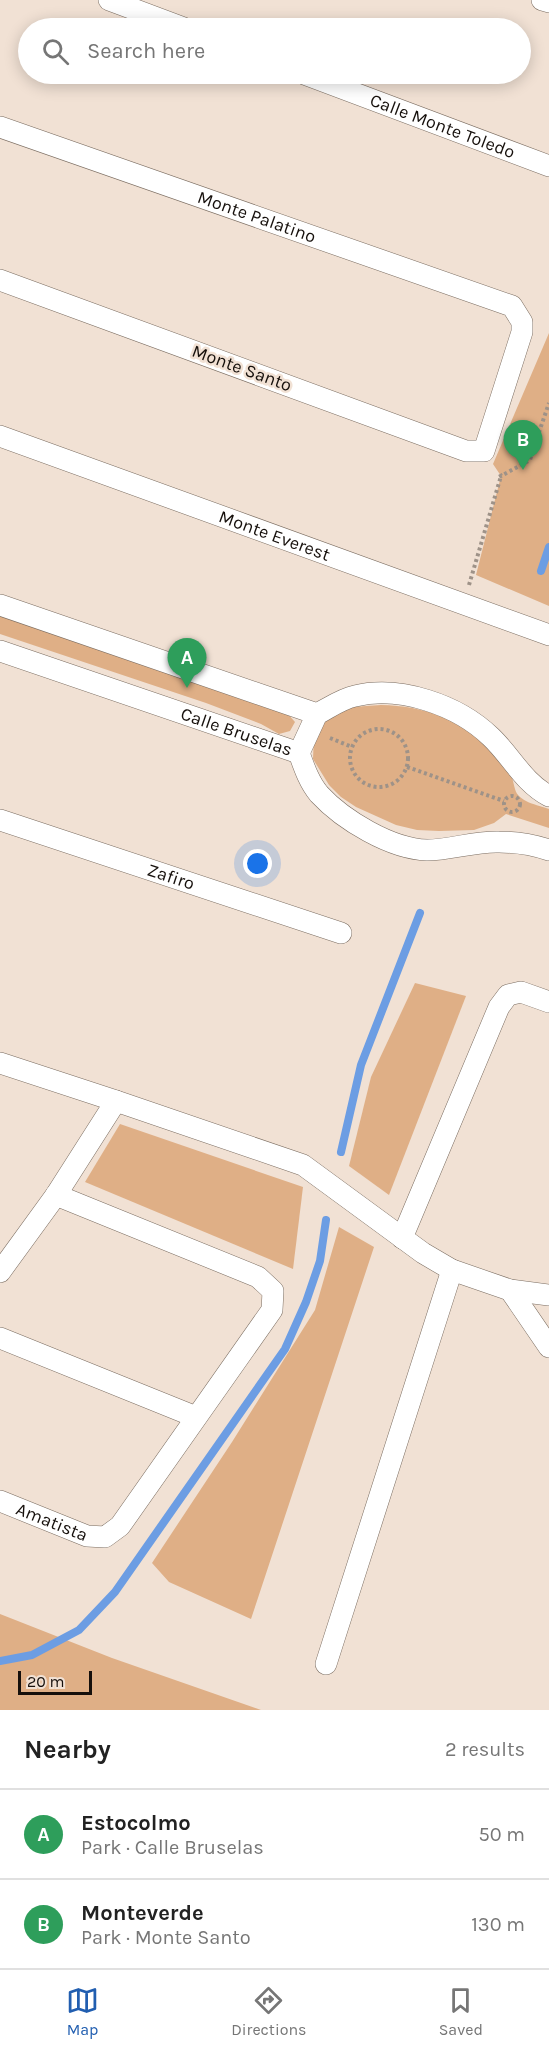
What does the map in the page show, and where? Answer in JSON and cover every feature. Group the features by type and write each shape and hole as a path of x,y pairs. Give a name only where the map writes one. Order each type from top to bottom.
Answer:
{"street":[{"path":"109,0 157,18"},
{"path":"543,0 549,2"},
{"name":"Calle Monte Toledo","path":"331,84 549,165"},
{"name":"Monte Palatino","path":"0,127 512,306 522,322 522,332 491,430"},
{"name":"Monte Santo","path":"0,280 466,451 484,451"},
{"path":"484,451 491,430"},
{"name":"Monte Everest","path":"0,436 549,635"},
{"path":"0,605 317,714"},
{"name":"Calle Bruselas","path":"0,651 299,753 305,770 318,793 332,806 358,825 406,847 424,850 445,849 498,842 549,850"},
{"path":"299,753 317,714 352,697 390,693 419,698 472,721 491,737 531,784 549,796"},
{"name":"Zafiro","path":"0,820 341,933"},
{"path":"402,1238 499,1007 508,995 521,992 549,1002"},
{"path":"0,1063 303,1165 423,1253 452,1270 510,1290 549,1295"},
{"path":"0,1272 56,1195 116,1101"},
{"path":"0,1338 196,1417 272,1310 273,1291 258,1277 56,1195"},
{"path":"326,1664 452,1270"},
{"path":"510,1290 549,1347"},
{"name":"Amatista","path":"0,1502 87,1536 105,1537 120,1526 196,1417"}],"path":[{"path":"464,604 501,476 530,460 549,403"},
{"path":"491,430 535,444"},
{"path":"484,451 501,476"},
{"path":"385,729 394,732 407,748 409,758 407,767 402,776 387,786 369,785 355,774 351,765 352,747 357,738 365,732 385,729"},
{"path":"407,767 504,801"},
{"path":"510,795 516,796 520,806 517,810 509,812 504,806 504,801 510,795"}],"shaded area":[{"path":"549,333 549,606 476,575 501,476 493,464"},
{"path":"0,615 288,714 295,722 290,731 279,734 261,724 206,703 0,634"},
{"path":"381,705 412,708 441,716 468,730 507,765 520,797 549,809 549,828 506,814 494,823 474,830 417,830 396,825 356,807 341,797 329,785 313,759 314,736 323,722 352,707"},
{"path":"415,983 466,996 389,1195 349,1166 371,1077"},
{"path":"120,1124 303,1187 293,1269 85,1182"},
{"path":"339,1227 374,1247 251,1619 169,1582 152,1563 315,1310"},
{"path":"0,1614 112,1658 261,1710 0,1710"}],"waterway":[{"path":"541,571 549,547"},
{"path":"341,1152 361,1065 420,913"},
{"path":"0,1661 32,1655 79,1630 115,1592 285,1349 306,1302 320,1261 326,1220"}],"place":[{"name":"Monteverde","path":"523,470"},
{"name":"Estocolmo","path":"187,688"}]}
